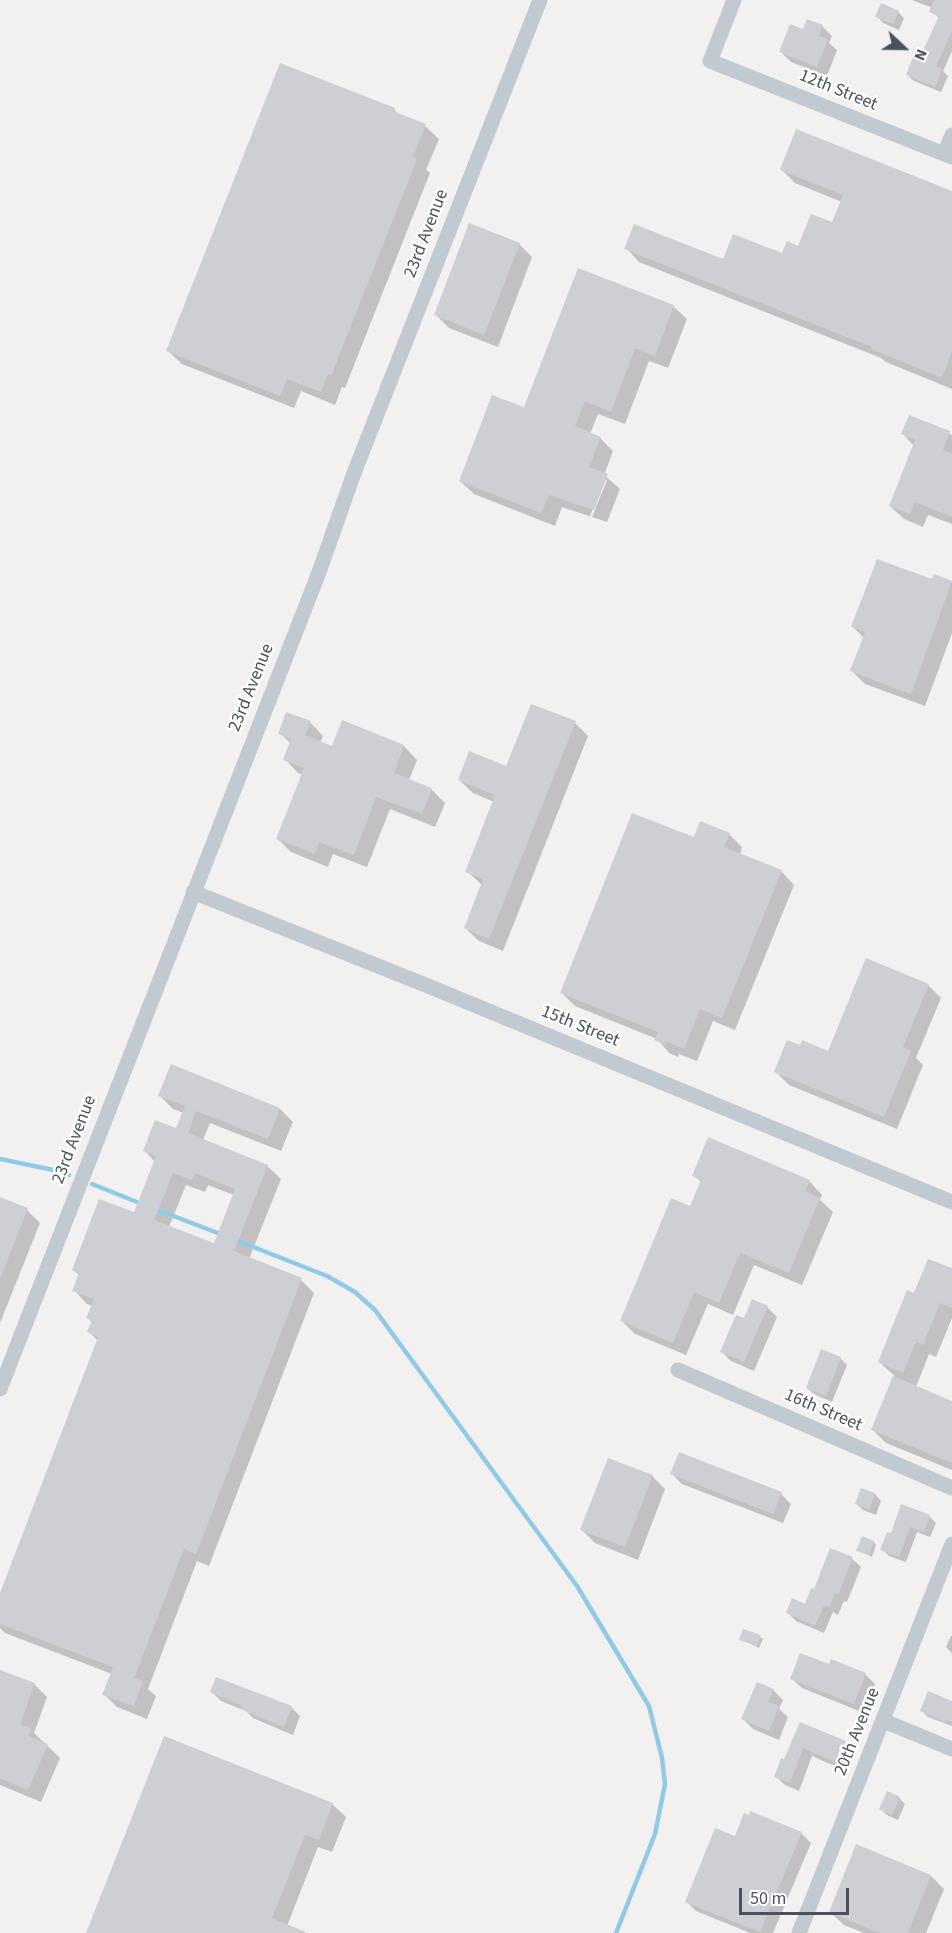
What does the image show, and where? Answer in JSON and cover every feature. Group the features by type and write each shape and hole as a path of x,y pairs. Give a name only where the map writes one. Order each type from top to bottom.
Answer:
{"street":[{"name":"23rd Avenue","path":"0,1389 318,575 354,473 540,0"},
{"name":"12th Street","path":"735,0 710,61 948,156"},
{"path":"948,156 952,135"},
{"name":"15th Street","path":"193,892 433,988 952,1202"},
{"name":"16th Street","path":"678,1370 952,1488"},
{"name":"20th Avenue","path":"799,1933 952,1544"},
{"path":"884,1720 952,1749"}],"building":[{"path":"934,0 952,0 952,31 936,66 942,69 935,87 906,75 913,57 919,59 939,16 929,12"},
{"path":"881,3 899,11 893,24 875,17"},
{"path":"807,19 823,25 819,36 828,39 817,67 779,52 790,24 803,29"},
{"path":"280,63 395,108 393,111 426,124 413,157 417,159 331,376 328,374 321,392 287,379 280,396 166,351"},
{"path":"796,129 952,191 952,351 942,378 871,349 872,347 624,249 634,224 723,259 733,234 782,253 787,241 798,246 811,214 832,222 843,195 780,170"},
{"path":"469,223 520,243 484,335 434,315"},
{"path":"578,268 674,305 655,356 635,348 611,412 585,401 575,426 601,437 589,467 608,474 594,510 549,495 541,513 459,481 492,395 524,407"},
{"path":"909,415 950,431 943,450 952,454 952,517 915,502 910,514 889,506 915,440 901,434"},
{"path":"877,559 932,579 934,574 952,581 911,694 850,671 865,632 851,627"},
{"path":"531,704 576,721 489,939 464,928 483,879 465,872 495,795 458,780 469,751 506,766"},
{"path":"286,712 311,721 305,735 332,746 342,720 404,745 394,773 432,788 422,814 376,797 354,855 319,842 315,854 276,839 304,768 283,760 291,739 278,734"},
{"path":"632,813 694,837 700,821 730,833 724,847 782,870 722,1018 700,1009 684,1049 666,1041 665,1045 654,1040 658,1032 560,993"},
{"path":"866,958 929,984 903,1047 911,1051 884,1117 774,1072 787,1040 800,1045 802,1040 828,1051"},
{"path":"171,1064 280,1108 268,1139 196,1111 188,1133 268,1165 234,1251 302,1278 196,1554 184,1549 134,1678 143,1681 134,1706 102,1695 113,1667 0,1624 0,1593 98,1337 87,1332 92,1320 86,1318 94,1299 72,1291 79,1273 72,1270 99,1199 134,1212 156,1156 143,1151 155,1120 176,1128 185,1106 158,1096","holes":["173,1173 192,1180 195,1173 235,1189 214,1243 154,1220"]},
{"path":"708,1137 810,1180 805,1191 820,1198 789,1273 740,1253 719,1303 694,1292 673,1343 620,1321 671,1198 690,1206 701,1180 692,1176"},
{"path":"0,1197 28,1208 1,1276 0,1276"},
{"path":"928,1259 952,1268 952,1308 940,1303 923,1345 916,1342 903,1373 878,1362 907,1290 914,1293"},
{"path":"752,1299 768,1306 744,1362 720,1352 736,1315 744,1318"},
{"path":"821,1349 841,1357 826,1396 806,1388"},
{"path":"893,1376 952,1401 952,1463 871,1430"},
{"path":"679,1452 782,1492 773,1514 670,1474"},
{"path":"608,1458 653,1475 625,1547 580,1530"},
{"path":"861,1488 875,1493 869,1510 855,1504"},
{"path":"901,1504 930,1515 924,1532 910,1527 899,1557 880,1550 887,1532 891,1533"},
{"path":"862,1536 874,1541 869,1555 856,1551"},
{"path":"830,1548 853,1557 838,1595 835,1593 830,1607 824,1605 815,1626 786,1613 792,1598 805,1604 811,1588 814,1589"},
{"path":"743,1629 761,1635 757,1646 739,1640"},
{"path":"800,1653 829,1664 831,1659 866,1673 854,1704 790,1679"},
{"path":"0,1670 35,1683 20,1724 32,1729 28,1736 48,1744 28,1790 0,1778"},
{"path":"216,1677 292,1706 284,1727 242,1710 243,1706 210,1692"},
{"path":"757,1682 774,1689 768,1702 779,1706 769,1731 741,1719"},
{"path":"928,1691 952,1701 952,1722 946,1720 945,1722 920,1711"},
{"path":"800,1722 846,1741 837,1763 803,1748 790,1783 774,1777"},
{"path":"164,1736 333,1803 319,1840 305,1835 272,1918 308,1933 86,1933"},
{"path":"887,1791 900,1797 892,1815 879,1809"},
{"path":"750,1811 802,1832 760,1932 685,1902 715,1828 735,1836 744,1813 749,1815"},
{"path":"856,1844 931,1875 908,1933 880,1933 829,1912"}],"waterway":[{"path":"0,1159 69,1175"},
{"path":"92,1184 142,1204"},
{"path":"155,1209 223,1235"},
{"path":"233,1239 327,1276 355,1292 375,1310 577,1586 649,1706 662,1758 665,1784 655,1834 616,1933"}]}
